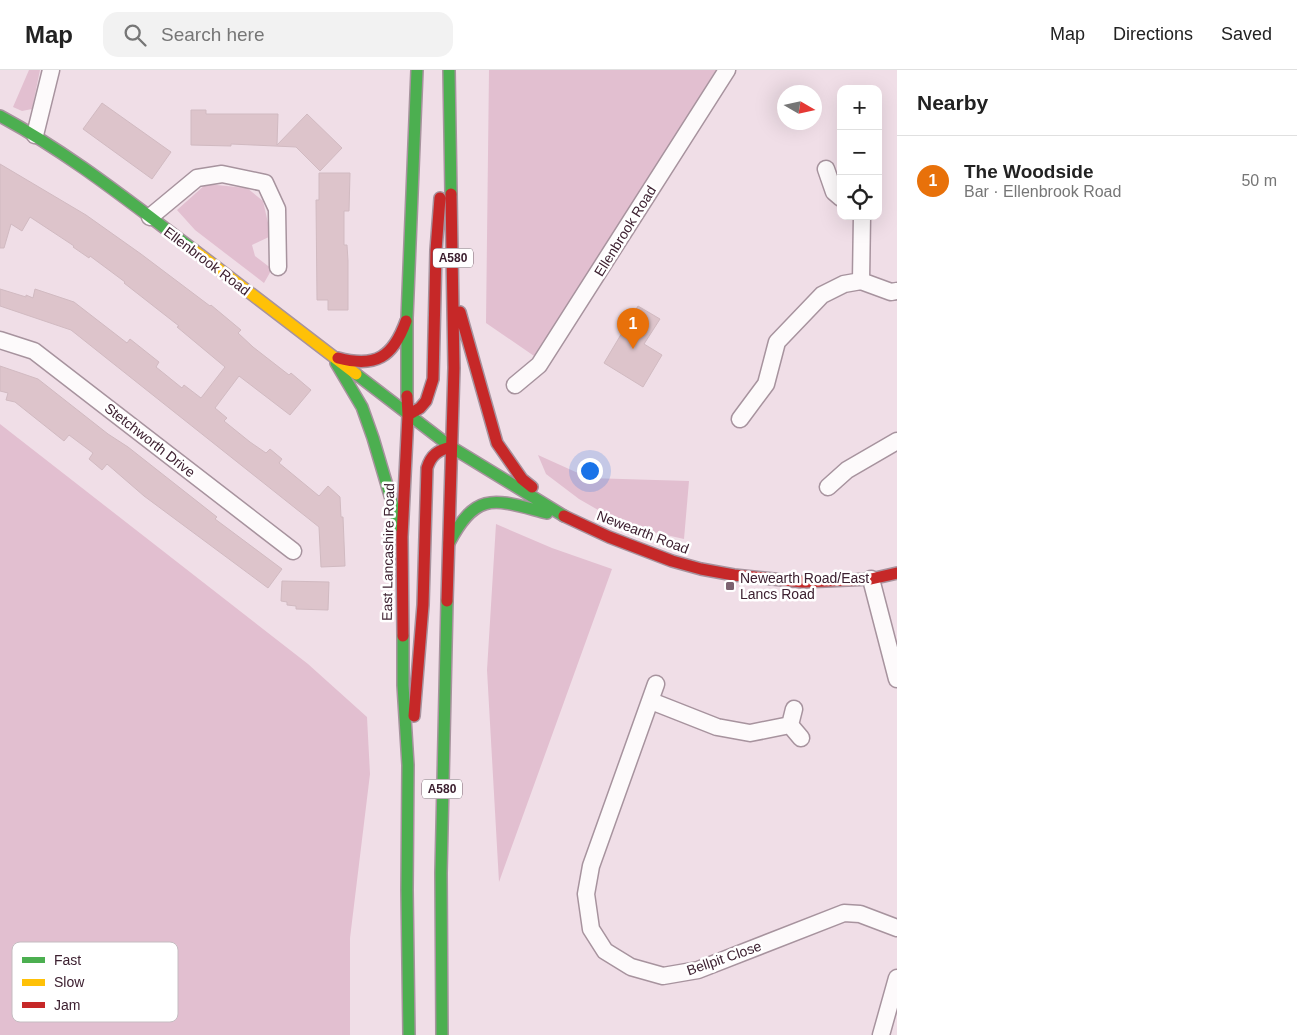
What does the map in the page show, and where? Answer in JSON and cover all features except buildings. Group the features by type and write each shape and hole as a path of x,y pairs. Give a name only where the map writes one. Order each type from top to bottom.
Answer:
{"main road":[{"name":"East Lancashire Road","path":"409,1035 408,765 403,685 402,536 408,415 407,318 417,70"},
{"name":"A580","path":"442,1035 441,873 444,693 454,368 449,70"},
{"path":"408,415 421,409 430,397 433,379 436,250 449,106"},
{"name":"Ellenbrook Road","path":"0,116 35,135 150,217 408,415"},
{"path":"453,282 467,339 497,443 522,479 570,519"},
{"path":"332,356 350,362 362,363 385,354 394,347 407,318"},
{"path":"332,356 362,407 374,438 402,536"},
{"name":"Newearth Road","path":"408,415 451,446 570,519 609,537 672,561 734,576 803,582 871,579 897,574"},
{"path":"408,765 420,663 427,468 430,456 439,449 451,446"},
{"path":"449,543 462,518 484,502 512,504 570,519"}],"street":[{"path":"35,135 51,70"},
{"name":"Ellenbrook Road","path":"515,385 539,365 726,70"},
{"path":"826,169 834,192 837,195"},
{"path":"150,217 197,178 222,174 265,183 277,209 278,267"},
{"path":"860,281 862,220"},
{"path":"740,419 766,384 777,342 822,295 844,284 860,281 891,292 897,291"},
{"name":"Stetchworth Drive","path":"0,340 34,351 293,551"},
{"path":"828,487 847,470 897,441"},
{"path":"871,579 897,679"},
{"name":"Bellpit Close","path":"656,684 591,866 586,894 591,929 605,951 630,967 663,976 698,970 844,913 860,914 897,928"},
{"path":"651,701 716,728 750,733 792,717 801,738"},
{"path":"881,1035 897,978"}],"shaded area":[{"path":"29,70 40,70 32,109 22,111 13,107"},
{"path":"489,70 716,70 537,358 486,323"},
{"path":"206,184 247,188 263,201 271,236 252,245 255,256 272,269 264,283 195,230 177,210"},
{"path":"0,424 308,664 367,717 370,774 350,938 350,1035 0,1035"},
{"path":"538,455 589,478 689,481 684,539 626,526 579,499 546,474"},
{"path":"496,524 552,548 612,569 499,882 487,670"}],"traffic: fast":[{"path":"407,396 407,318 417,70"},
{"path":"449,70 451,194"},
{"path":"0,116 26,130 75,162 194,250"},
{"path":"336,363 362,407 399,526"},
{"path":"356,374 451,447 564,516"},
{"path":"449,543 459,526 479,506 489,503 501,503 547,513"},
{"path":"442,1035 441,873 447,601"},
{"path":"403,636 403,685 408,765 409,1035"}],"traffic: slow":[{"path":"194,250 356,374"}],"traffic: jam":[{"path":"447,601 454,368 451,194"},
{"path":"408,415 420,408 426,401 433,379 436,250 440,198"},
{"path":"460,312 497,443 522,479 532,487"},
{"path":"338,358 363,362 381,357 395,343 406,321"},
{"path":"403,636 402,537 408,415 407,396"},
{"path":"414,716 423,605 427,468 436,454 451,447"},
{"path":"564,516 609,537 672,561 734,575 803,582 871,579 897,573"}],"place":[{"name":"The Woodside","path":"633,349"},
{"name":"Newearth Road/East Lancs Road","path":"730,586"}]}
